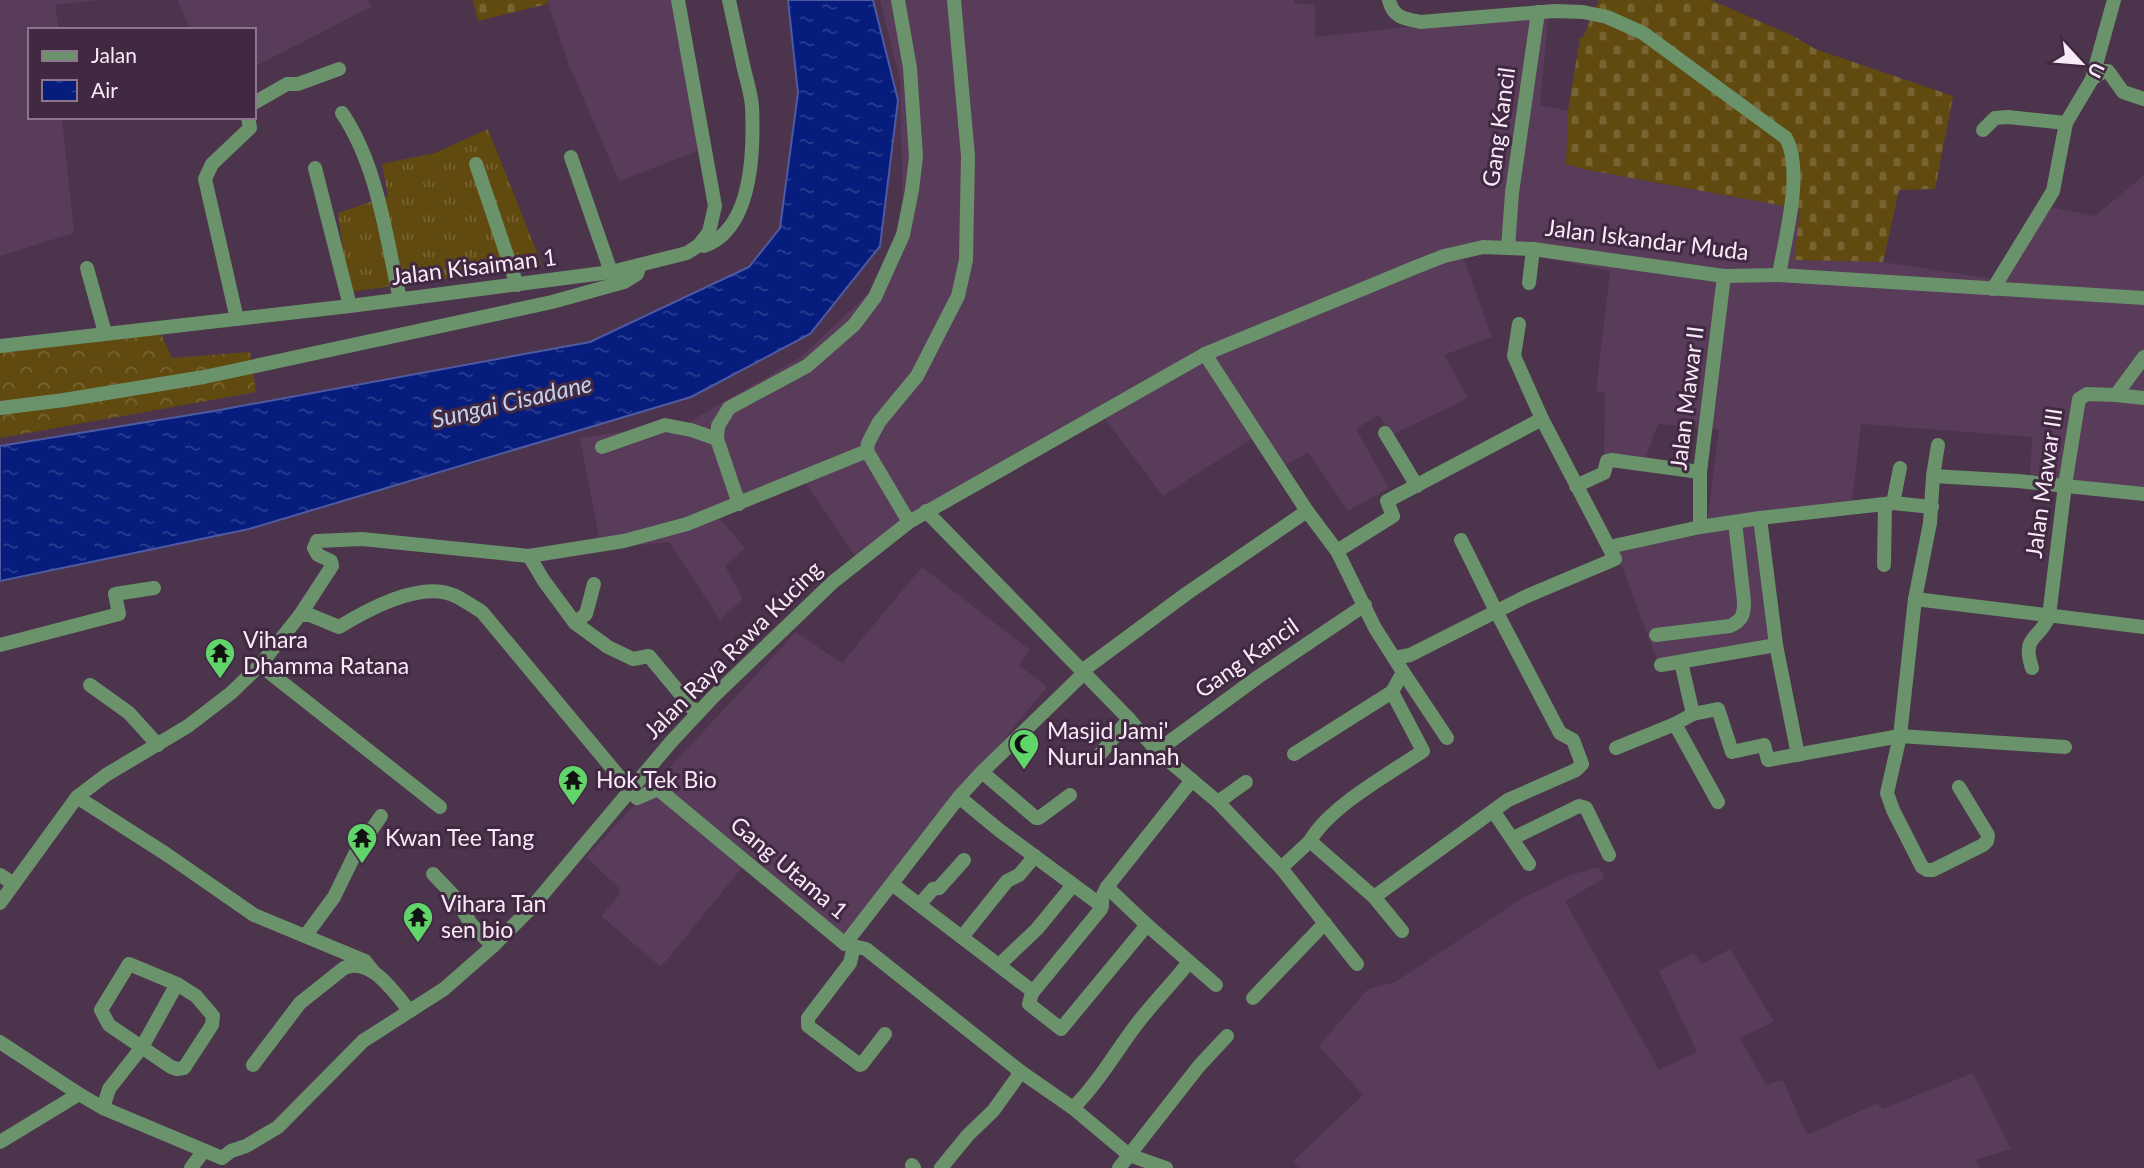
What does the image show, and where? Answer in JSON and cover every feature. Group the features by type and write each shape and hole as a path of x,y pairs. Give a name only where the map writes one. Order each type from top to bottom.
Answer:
{"street":[{"path":"678,0 715,206 709,232 699,244"},
{"name":"Jalan Kisaiman 1","path":"0,346 350,306 611,272 687,253 699,244 712,244 724,235 736,217 745,195 750,166 752,104 729,0"},
{"path":"739,504 717,439 718,426 729,408 807,366 854,325 875,297 903,235 916,156 910,68 898,0"},
{"path":"909,522 867,451 868,443 879,422 917,376 958,296 966,260 968,156 954,0"},
{"path":"1389,0 1396,15 1421,22 1538,12 1583,12 1607,17 1643,33 1786,138 1794,166 1794,187 1779,275"},
{"path":"1993,289 2053,191 2066,123 2092,79 2114,0"},
{"name":"Gang Kancil","path":"1508,248 1512,193 1538,12"},
{"path":"256,102 287,84 298,84 339,69"},
{"path":"2092,79 2108,71 2123,92 2144,99"},
{"path":"342,113 363,151 372,177 400,299"},
{"path":"1983,130 1995,118 2066,123"},
{"path":"237,319 205,178 212,164 250,128 248,119"},
{"path":"571,157 611,272"},
{"path":"476,164 517,285"},
{"path":"315,168 350,306"},
{"name":"Jalan Iskandar Muda","path":"1205,354 1444,256 1483,247 1533,249 1724,276 1779,275 2144,298"},
{"path":"1529,283 1533,249"},
{"path":"0,408 204,377 552,302 624,282 637,274 640,265"},
{"path":"87,268 105,333"},
{"name":"Jalan Mawar II","path":"1700,527 1700,472 1724,276"},
{"path":"1394,658 1410,655 1527,596 1615,559 1542,419 1514,356 1519,324"},
{"path":"1205,354 1307,510 1337,551 1376,628 1447,737"},
{"name":"Jalan Raya Rawa Kucing","path":"0,1042 103,1108 224,1163 231,1151 246,1146 278,1127 363,1041 444,989 493,946 532,906 631,788 697,715 833,582 909,522 1205,354"},
{"path":"2116,395 2144,357"},
{"name":"Jalan Mawar III","path":"2049,616 2079,398 2087,394 2116,395"},
{"path":"2116,395 2144,398"},
{"path":"1337,551 1394,516 1387,501 1542,419"},
{"path":"601,447 665,425 717,439"},
{"path":"1385,433 1417,486"},
{"path":"1938,445 1932,507 1915,599 1900,736 1887,793 1888,801 1922,867 1927,870 1933,870 1987,841 1988,835 1959,788"},
{"path":"0,903 78,797 106,775 188,726 232,693 260,664 300,615 332,566 331,561 318,555 314,548 317,541 362,540 529,556 624,541 687,524 867,451"},
{"path":"1576,486 1604,472 1607,461 1611,460 1700,472"},
{"path":"1884,565 1889,503 1899,468"},
{"path":"1933,476 2065,485 2144,494"},
{"path":"1609,547 1700,527 1760,518 1889,503 1932,507"},
{"path":"885,1034 860,1065 808,1026 807,1017 850,963 850,945 892,884 959,797 1083,672 1186,594 1307,510"},
{"path":"926,512 1129,719 1157,751 1218,802 1280,868 1357,964"},
{"path":"1760,518 1776,645 1798,755"},
{"path":"1656,635 1739,622 1744,614 1744,601 1735,522"},
{"path":"1374,897 1508,800 1577,770 1582,764 1573,740 1560,733 1461,540"},
{"path":"529,556 544,582 575,623 608,647 634,659 649,656 697,715"},
{"path":"575,623 586,614 594,584"},
{"path":"0,645 119,614 116,594 154,587"},
{"path":"300,615 310,615 339,627 372,608 420,593 452,594 482,612 631,788"},
{"path":"1915,599 2144,626"},
{"name":"Gang Kancil","path":"1157,751 1258,677 1365,605"},
{"path":"2032,668 2028,650 2031,640 2049,616"},
{"path":"1661,665 1776,645"},
{"path":"1681,662 1693,714"},
{"path":"260,664 440,807"},
{"path":"1294,754 1392,692 1403,672"},
{"path":"90,685 129,713 158,745"},
{"path":"1280,868 1343,806 1423,751 1392,692"},
{"path":"1616,748 1693,714 1718,709 1732,752 1764,745 1768,760 1900,736 2065,747"},
{"path":"1096,759 1129,719"},
{"path":"1675,724 1718,802"},
{"path":"982,772 1036,818 1040,818 1070,795"},
{"path":"1147,925 1064,1028 1059,1028 1028,1004 1032,993 1102,906 1107,887 1192,780"},
{"path":"1218,802 1246,782"},
{"name":"Gang Utama 1","path":"631,788 638,798 658,789 850,945"},
{"path":"78,797 254,915 365,961 410,1011"},
{"path":"959,797 1102,906"},
{"path":"1513,838 1583,806 1586,807 1609,855"},
{"path":"1494,812 1529,864"},
{"path":"306,935 334,897 355,854 381,816"},
{"path":"1310,841 1374,897 1402,931"},
{"path":"962,937 1007,881 1019,875 1035,856"},
{"path":"920,904 933,889 939,888 964,860"},
{"path":"433,874 454,896 471,924 493,946"},
{"path":"0,875 14,884"},
{"path":"892,884 1032,993"},
{"path":"999,965 1037,929 1073,885"},
{"path":"1107,887 1216,985"},
{"path":"1253,998 1325,923"},
{"path":"850,945 866,949 1129,1154 1166,1168"},
{"path":"1073,1108 1087,1094 1136,1024 1189,962"},
{"path":"129,964 177,984 196,996 213,1016 212,1025 184,1068 171,1066 142,1046 109,1025 101,1010 129,964"},
{"path":"253,1065 300,1003 344,968 352,964 373,971"},
{"path":"103,1108 109,1089 142,1046 177,984"},
{"path":"1119,1168 1199,1066 1227,1036"},
{"path":"941,1168 968,1135 993,1111 1021,1072"},
{"path":"0,1142 79,1094"},
{"path":"191,1168 203,1152"}],"shaded area":[{"path":"0,0 99,0 55,5 59,28 28,28 28,119 62,119 74,233 0,256"},
{"path":"177,0 368,0 371,7 256,66 256,28 190,28"},
{"path":"547,0 673,0 703,149 619,181 569,65"},
{"path":"880,0 1294,0 1295,3 1315,5 1315,37 1549,12 1540,105 1568,111 1566,164 1800,209 1795,260 1883,262 2001,280 2052,207 2095,216 2144,175 2144,496 2030,477 2032,437 1861,424 1852,502 1754,516 1780,637 1661,670 1613,543 1707,524 1719,429 1658,424 1642,467 1604,457 1605,393 1596,391 1610,271 1494,248 1463,257 1492,337 1444,355 1468,398 1392,435 1378,415 1356,429 1389,488 1348,511 1308,452 1274,472 1251,439 1163,496 1102,415 927,512 859,562 805,482 719,518 745,548 725,566 743,599 720,620 669,542 601,549 580,438 689,422 801,357 874,288 903,214 900,79"},
{"path":"922,567 1030,650 1019,665 1047,687 845,940 745,864 661,967 601,916 619,895 619,888 586,857 796,632 842,663"},
{"path":"1599,867 1605,878 1565,901 1659,1070 1697,1052 1659,971 1693,953 1702,964 1730,949 1774,1022 1740,1038 1766,1085 1783,1080 1807,1135 1878,1103 1882,1109 1973,1073 2011,1149 1975,1160 1980,1168 1301,1168 1293,1161 1363,1095 1319,1046 1368,989 1395,982 1524,897 1570,875"}],"green space":[{"path":"473,0 547,0 547,4 478,21"},
{"path":"1599,0 1711,0 1793,36 1815,49 1953,96 1935,189 1899,190 1883,262 1794,260 1800,209 1566,164 1568,111 1580,38 1583,37"},
{"path":"488,129 542,265 349,292 338,213 388,196 382,164 435,153"},
{"path":"157,325 172,358 250,352 256,392 0,438 0,346"}],"water":[{"name":"Sungai Cisadane","path":"788,0 873,0 898,100 880,246 810,334 691,397 249,529 0,581 0,446 214,411 590,342 749,267 780,228 798,93"}],"place":[{"name":"Vihara Dhamma Ratana","path":"220,680"},
{"name":"Masjid Jami' Nurul Jannah","path":"1024,771"},
{"name":"Hok Tek Bio","path":"573,807"},
{"name":"Kwan Tee Tang","path":"362,865"},
{"name":"Vihara Tan sen bio","path":"418,944"}]}
